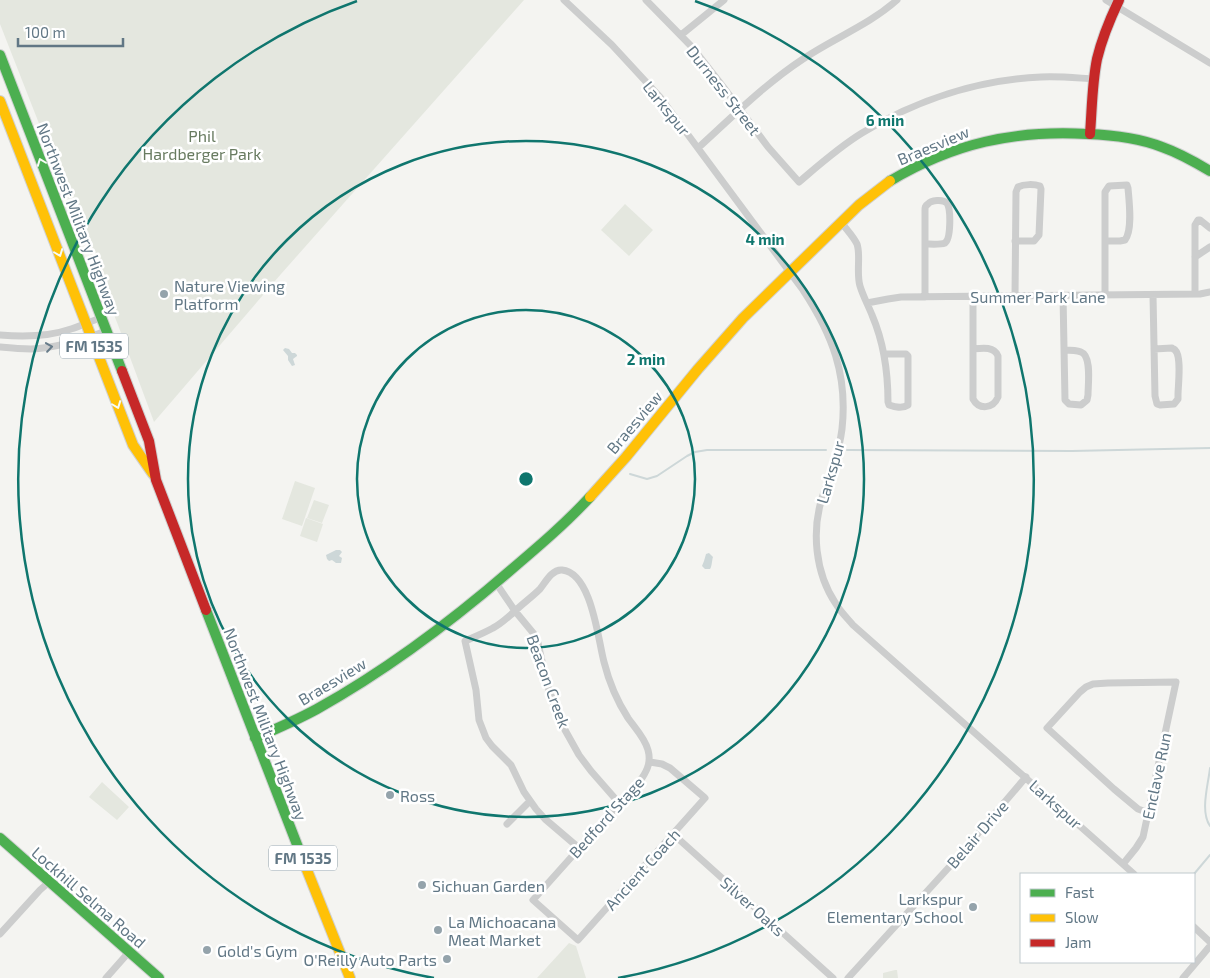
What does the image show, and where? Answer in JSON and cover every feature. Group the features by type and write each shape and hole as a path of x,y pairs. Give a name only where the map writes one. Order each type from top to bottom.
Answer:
{"main road":[{"path":"1090,134 1094,79 1100,47 1117,3"},
{"name":"Northwest Military Highway","path":"0,56 149,441 156,480 189,568 350,978"},
{"name":"Northwest Military Highway","path":"0,101 132,445 156,480"},
{"name":"Braesview","path":"255,738 312,712 365,681 418,644 515,567 588,499 640,440 735,325 870,195 896,178 924,162 952,150 982,141 1013,135 1054,132 1128,137 1149,142 1189,158 1210,172"},
{"name":"Lockhill Selma Road","path":"0,838 158,978"}],"street":[{"name":"Larkspur","path":"564,0 612,45 660,97 803,290 826,330 839,368 843,415 839,448 835,464 822,496 817,527 818,554 824,580 836,604 852,625 1133,873"},
{"name":"Durness Street","path":"646,0 697,54 768,148 799,182 860,134 894,115 929,100 965,88 1003,80 1041,77 1094,79"},
{"path":"681,36 724,0"},
{"path":"698,148 768,84 802,60 876,17 897,0"},
{"path":"1106,0 1117,3 1210,63"},
{"path":"1105,242 1120,242 1125,240 1128,235 1129,205 1127,185 1112,185 1106,188 1105,192 1105,242 1105,295"},
{"path":"1015,240 1034,241 1039,235 1040,186 1022,186 1018,187 1016,192 1015,240 1015,296"},
{"path":"925,244 942,244 949,238 947,203 929,202 925,207 925,244 925,297"},
{"path":"1195,294 1195,225 1200,220 1210,228"},
{"path":"841,222 850,233 858,249 858,278 860,288 880,335 888,380 888,402 895,407 906,406 908,405 908,356 906,354 884,354"},
{"path":"1195,257 1210,247"},
{"name":"Summer Park Lane","path":"867,304 901,297 1153,295 1210,292"},
{"path":"1063,295 1064,350 1065,400 1069,404 1081,405 1087,400 1088,395 1087,358 1083,352 1064,350"},
{"path":"1153,295 1154,349 1156,400 1160,405 1174,404 1178,399 1179,359 1176,351 1172,348 1154,349"},
{"path":"973,296 973,348 973,399 977,405 989,407 996,402 998,397 997,352 973,348"},
{"path":"0,335 31,337 52,334 101,318"},
{"path":"0,347 30,349 51,347 91,337 106,331"},
{"path":"16,336 16,348"},
{"name":"Bedford Stage","path":"515,611 538,591 553,573 560,570 570,573 580,583 588,596 593,611 599,646 611,685 628,718 644,740 649,752 650,762 642,778 533,900"},
{"name":"Beacon Creek","path":"496,583 536,638 547,684 565,730 579,755 619,803"},
{"path":"515,611 492,628 465,641 476,690 481,729 492,746 511,765 524,792 545,819 579,848"},
{"name":"Enclave Run","path":"1123,864 1143,837 1149,813 1176,682 1092,684 1080,692 1047,728 1138,809 1149,813"},
{"name":"Ancient Coach","path":"533,900 578,940 705,798 670,768 662,764 650,762"},
{"name":"Belair Drive","path":"848,978 945,872 1026,777"},
{"path":"507,824 530,800"},
{"name":"Silver Oaks","path":"673,834 833,978"},
{"path":"0,934 49,882"},
{"path":"1195,928 1210,942"},
{"path":"1183,978 1210,946"},
{"path":"106,978 129,952"}],"green space":[{"name":"Phil Hardberger Park","path":"0,0 524,0 281,274 154,422 0,24"},
{"path":"625,204 653,230 629,256 601,230"},
{"path":"295,481 315,488 302,526 282,519"},
{"path":"314,500 329,505 322,523 307,518"},
{"path":"306,518 323,524 317,542 300,536"},
{"path":"102,782 129,807 117,820 89,797"},
{"path":"569,943 576,946 586,978 537,978"},
{"path":"897,970 898,978 883,978 883,973"}],"shaded area":[{"path":"285,348 297,355 293,359 295,365 292,366 288,360 288,356 283,350"},
{"path":"336,550 342,552 339,556 342,558 341,563 327,559 326,555"},
{"path":"709,553 713,557 711,567 710,569 705,569 702,566 706,554"}],"waterway":[{"path":"847,450 1072,451 1210,448"},
{"path":"630,474 647,479 657,476 687,456 695,452 707,450 826,450"},
{"path":"1210,768 1205,806 1210,826"},
{"path":"1195,873 1210,855"}],"traffic: fast":[{"path":"0,55 122,371"},
{"path":"890,181 914,168 961,148 1009,137 1060,133 1106,135 1144,141 1175,152 1210,171"},
{"path":"255,738 317,709 369,678 418,644 522,560 562,525 590,497"},
{"path":"206,610 303,860"},
{"path":"0,838 159,978"}],"traffic: slow":[{"path":"0,101 133,445 153,474"},
{"path":"590,497 743,318 859,205 890,181"},
{"path":"303,860 350,978"}],"traffic: jam":[{"path":"1090,134 1097,59 1106,29 1119,0"},
{"path":"122,371 149,441 156,480 206,610"}],"place":[{"name":"Nature Viewing Platform","path":"164,294"},
{"name":"Ross","path":"390,795"},
{"name":"Sichuan Garden","path":"422,885"},
{"name":"Larkspur Elementary School","path":"973,907"},
{"name":"La Michoacana Meat Market","path":"438,930"},
{"name":"Gold's Gym","path":"207,950"},
{"name":"O'Reilly Auto Parts","path":"447,959"}]}
